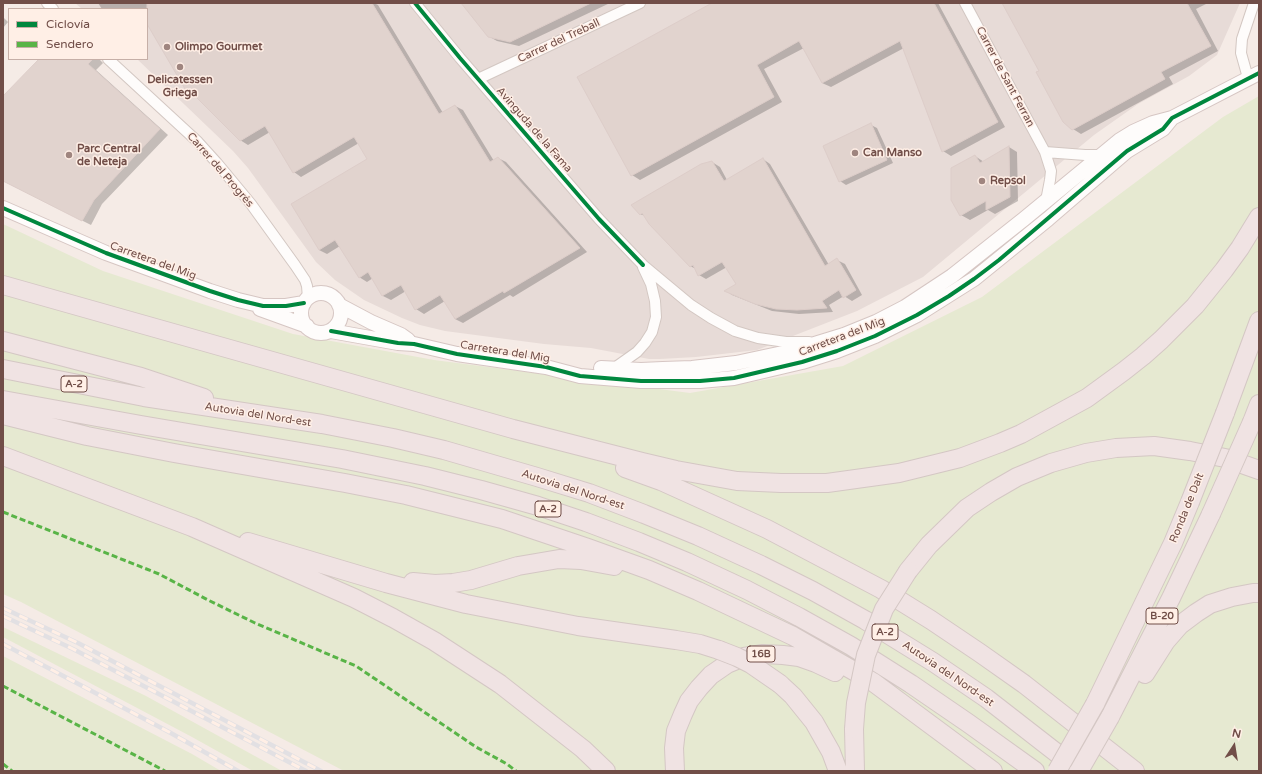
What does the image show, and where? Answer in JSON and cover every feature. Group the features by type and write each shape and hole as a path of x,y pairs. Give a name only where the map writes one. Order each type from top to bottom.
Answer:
{"highway":[{"path":"4,285 513,429 676,470 717,478 759,482 802,483 849,481 899,473 947,462 1000,443 1042,424 1087,398 1124,371 1161,340 1195,306 1240,248 1259,217"},
{"name":"Ronda de Dalt","path":"1093,701 1173,543 1225,413 1259,321"},
{"path":"3,341 141,377 250,413"},
{"name":"Autovia del Nord-est","path":"3,369 144,397 322,424 394,438 444,450 589,493 698,536 813,591 865,620 933,662 986,698 1080,771"},
{"name":"A-2","path":"3,400 342,459 425,476 503,496 586,522 687,562 747,590 799,617 851,646 911,684 1035,771"},
{"name":"B-20","path":"1080,771 1114,719 1211,514 1259,404"},
{"path":"3,415 87,436 167,452 345,483 447,504 551,534 698,591 799,640 873,682 993,771"},
{"path":"513,429 594,456 661,481 767,529 881,590 980,652 1024,684 1135,771"},
{"path":"855,771 854,729 856,703 866,655 884,610 908,571 929,545 967,508 1017,477 1058,461 1086,453 1116,448 1154,446 1190,451 1225,458 1259,470"},
{"path":"3,456 192,526 354,598 434,641 472,664 532,708 583,749 606,771"},
{"path":"192,526 386,583 466,604 578,626 700,644 720,650 751,664 780,684 793,696 814,722 831,752 838,771"},
{"path":"339,568 387,578 435,584 471,580 537,562 559,559 581,560 630,570 698,591"},
{"path":"1090,771 1114,719 1166,641 1180,625 1210,604 1232,597 1259,593"},
{"name":"16B","path":"675,771 674,748 676,731 689,701 698,688 711,675 727,664 744,657 763,654 799,657 816,663 911,710"},
{"path":"1045,771 1093,701"},
{"name":"B-20","path":"1058,771 1093,701"},
{"path":"1068,718 1128,771"}],"street":[{"name":"Avinguda de la Fama","path":"415,3 478,79 599,219 642,265"},
{"name":"Carrer del Treball","path":"478,79 640,3"},
{"name":"Carrer de Sant Ferran","path":"965,3 1045,152 1050,171 1046,201"},
{"path":"1254,3 1242,39 1241,53 1254,76"},
{"name":"Carrer del Progrés","path":"109,60 198,142 218,163 251,204 299,270 307,286 306,301"},
{"name":"Carretera del Mig","path":"546,368 574,366 641,370 685,368 736,363 792,351 823,342 876,322 905,307 952,276 1120,140 1153,123 1172,118 1254,76"},
{"name":"Carretera del Mig","path":"331,331 398,343 414,344 457,354 546,368 580,376 629,380 700,381 734,378 802,362 837,351 874,336 917,315 974,279 1048,219 1127,151 1163,129 1172,118"},
{"path":"1045,152 1085,156 1127,151"},
{"name":"Carretera del Mig","path":"3,208 106,253 307,326"},
{"path":"642,265 691,305 735,331 758,338 786,342 823,342"},
{"path":"613,369 637,352 645,343 652,332 656,318 655,301 651,284 642,265"},
{"path":"325,294 331,296 339,305 341,314 340,319 335,328 331,331 318,333 312,331 302,318 301,313 306,301 313,295 325,294"},
{"name":"Carretera del Mig","path":"238,300 263,306 276,306 306,301"},
{"name":"Carretera del Mig","path":"339,305 371,322 401,335 414,344"}],"shaded area":[{"path":"75,3 1240,3 1217,55 1189,76 1138,104 1094,135 923,277 857,311 757,350 696,357 660,359 649,359 591,348 544,344 445,331 420,325 364,300 335,280 316,262 248,168 233,151 138,60 148,60 148,8 81,8"}],"green space":[{"path":"1259,96 1259,771 344,771 3,594 3,224 103,271 293,334 434,360 690,393 843,366 982,297 1223,117"},
{"path":"3,627 146,696 282,771 253,771 3,637"},
{"path":"3,656 192,754 221,771 3,771"}],"building":[{"path":"147,3 372,3 439,114 455,105 490,162 498,157 580,248 504,293 503,291 455,319 440,295 415,310 401,285 382,296 368,272 359,278 335,240 319,250 291,204 367,159 354,137 293,173 265,126 240,141 191,92 188,94 148,26"},
{"path":"461,3 591,3 510,42 488,37"},
{"path":"712,3 934,3 998,122 942,152 900,41 822,83 799,41 757,65 774,97 631,176 577,77"},
{"path":"1002,3 1187,3 1211,46 1161,72 1165,79 1072,130 1063,122 1036,72 1039,71"},
{"name":"Parc Central de Neteja","path":"38,60 92,60 88,64 160,129 94,200 82,221 3,181 3,96"},
{"name":"Can Manso","path":"871,123 887,160 839,182 823,146"},
{"path":"1009,146 1010,197 986,210 986,201 960,216 951,200 951,168 975,155 980,163"},
{"path":"763,158 825,266 837,258 856,290 843,298 839,290 822,301 827,308 797,310 776,309 755,304 724,291 736,284 722,262 698,276 693,265 690,267 649,224 642,213 640,215 631,205 701,164 712,161 724,181"}],"railway":[{"path":"3,608 78,643 321,771"},
{"path":"3,616 73,649 306,771"},
{"path":"3,644 169,732 238,771"}],"marked path":[{"path":"3,512 159,574 255,623 356,666 476,747 507,764 516,771"},
{"path":"3,686 165,771"},
{"path":"3,764 12,771"}],"cycle path":[{"path":"415,3 460,58 599,219 643,265"},
{"path":"331,331 398,343 414,344 457,354 546,367 580,376 641,381 700,381 734,378 802,362 837,351 875,336 917,315 949,296 999,260 1127,151 1163,129 1172,118 1259,73"},
{"path":"3,208 106,253 238,300 263,306 286,306 304,303"}],"place":[{"name":"Olimpo Gourmet","path":"167,47"},
{"name":"Delicatessen Griega","path":"180,67"},
{"name":"Can Manso","path":"855,153"},
{"name":"Parc Central de Neteja","path":"69,155"},
{"name":"Repsol","path":"982,181"}]}
